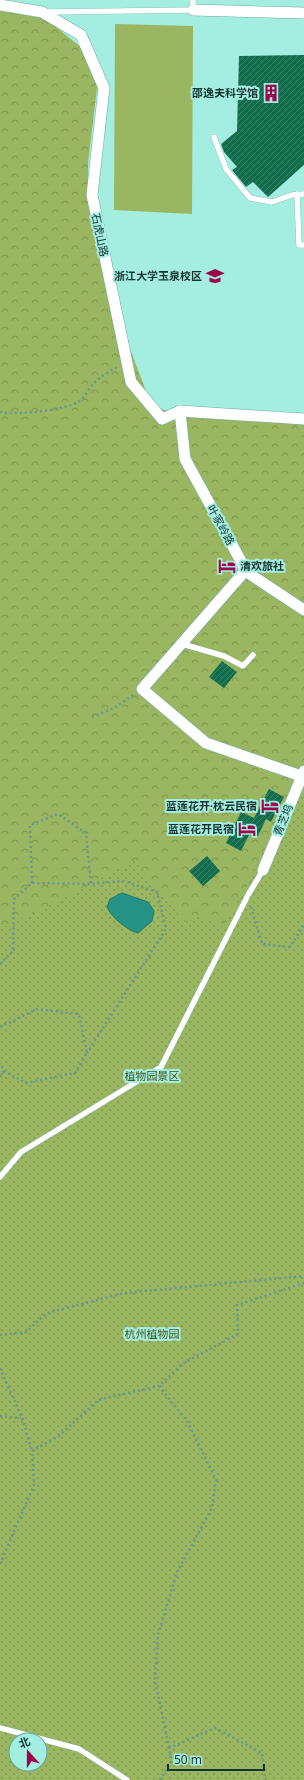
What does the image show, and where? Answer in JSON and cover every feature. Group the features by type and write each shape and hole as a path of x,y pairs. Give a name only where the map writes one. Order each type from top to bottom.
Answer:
{"street":[{"name":"石虎山路","path":"0,5 42,12 81,35 104,88 92,195 131,382 162,419 180,411 304,419"},
{"path":"193,5 304,13"},
{"name":"叶家岭路","path":"180,411 185,459 245,571"},
{"path":"303,773 206,744 142,689 245,571 304,610"},
{"name":"青芝坞","path":"263,870 303,773"}],"lane":[{"path":"42,12 193,5"},
{"path":"214,137 226,169 250,198 272,202 297,194 304,194"},
{"path":"297,194 299,245 304,245"},
{"path":"182,644 224,656 242,666 253,655"},
{"path":"0,1177 21,1152 161,1067 248,895 263,870"},
{"path":"0,1728 79,1749 126,1780"}],"path":[{"path":"0,412 8,414 69,406 81,400 95,382 116,368 127,364"},
{"path":"92,717 114,708 142,689"},
{"path":"32,883 30,825 58,814 86,833 91,884"},
{"path":"0,964 13,951 14,899 32,883 91,884 123,881 157,892 166,929 75,1073 26,1083 4,1071 0,1063"},
{"path":"248,895 262,944 290,947 304,925"},
{"path":"0,1027 37,1009 78,1014 87,1053"},
{"path":"0,1077 4,1071"},
{"path":"0,1335 26,1332 47,1313 124,1293 304,1276"},
{"path":"32,1451 60,1435 98,1400 159,1386 182,1364 238,1334 237,1305 304,1283"},
{"path":"0,1368 22,1418 32,1451 34,1485 0,1564"},
{"path":"159,1386 187,1421 216,1480 212,1508 177,1572 158,1635 155,1680 171,1762 160,1780"},
{"path":"0,1416 22,1418"},
{"path":"169,1748 215,1728 262,1753 265,1780"}],"green space":[{"name":"植物园景区","path":"0,9 38,12 100,63 88,163 88,180 117,315 151,404 164,410 304,413 304,1780 0,1780"},
{"path":"115,24 193,26 192,214 114,210"},
{"name":"杭州植物园","path":"304,771 304,1780 0,1780 0,929 60,900 134,860 186,924 197,916 224,927"}],"water":[{"path":"122,893 148,902 154,911 152,921 138,933 120,923 107,907 110,899"}],"building":[{"name":"邵逸夫科学馆","path":"304,55 304,165 268,197 253,182 246,187 232,170 237,167 224,152 221,144 237,131 239,56"},
{"path":"222,661 237,672 224,688 209,677"},
{"path":"269,789 284,797 271,822 266,819 258,836 249,835 241,851 226,843 241,812 254,818"},
{"path":"207,856 220,871 203,886 189,871"}],"place":[{"name":"邵逸夫科学馆","path":"271,93"},
{"name":"浙江大学玉泉校区","path":"215,276"},
{"name":"清欢旅社","path":"227,566"},
{"name":"蓝莲花开·枕云民宿","path":"270,806"},
{"name":"蓝莲花开民宿","path":"247,829"}]}
